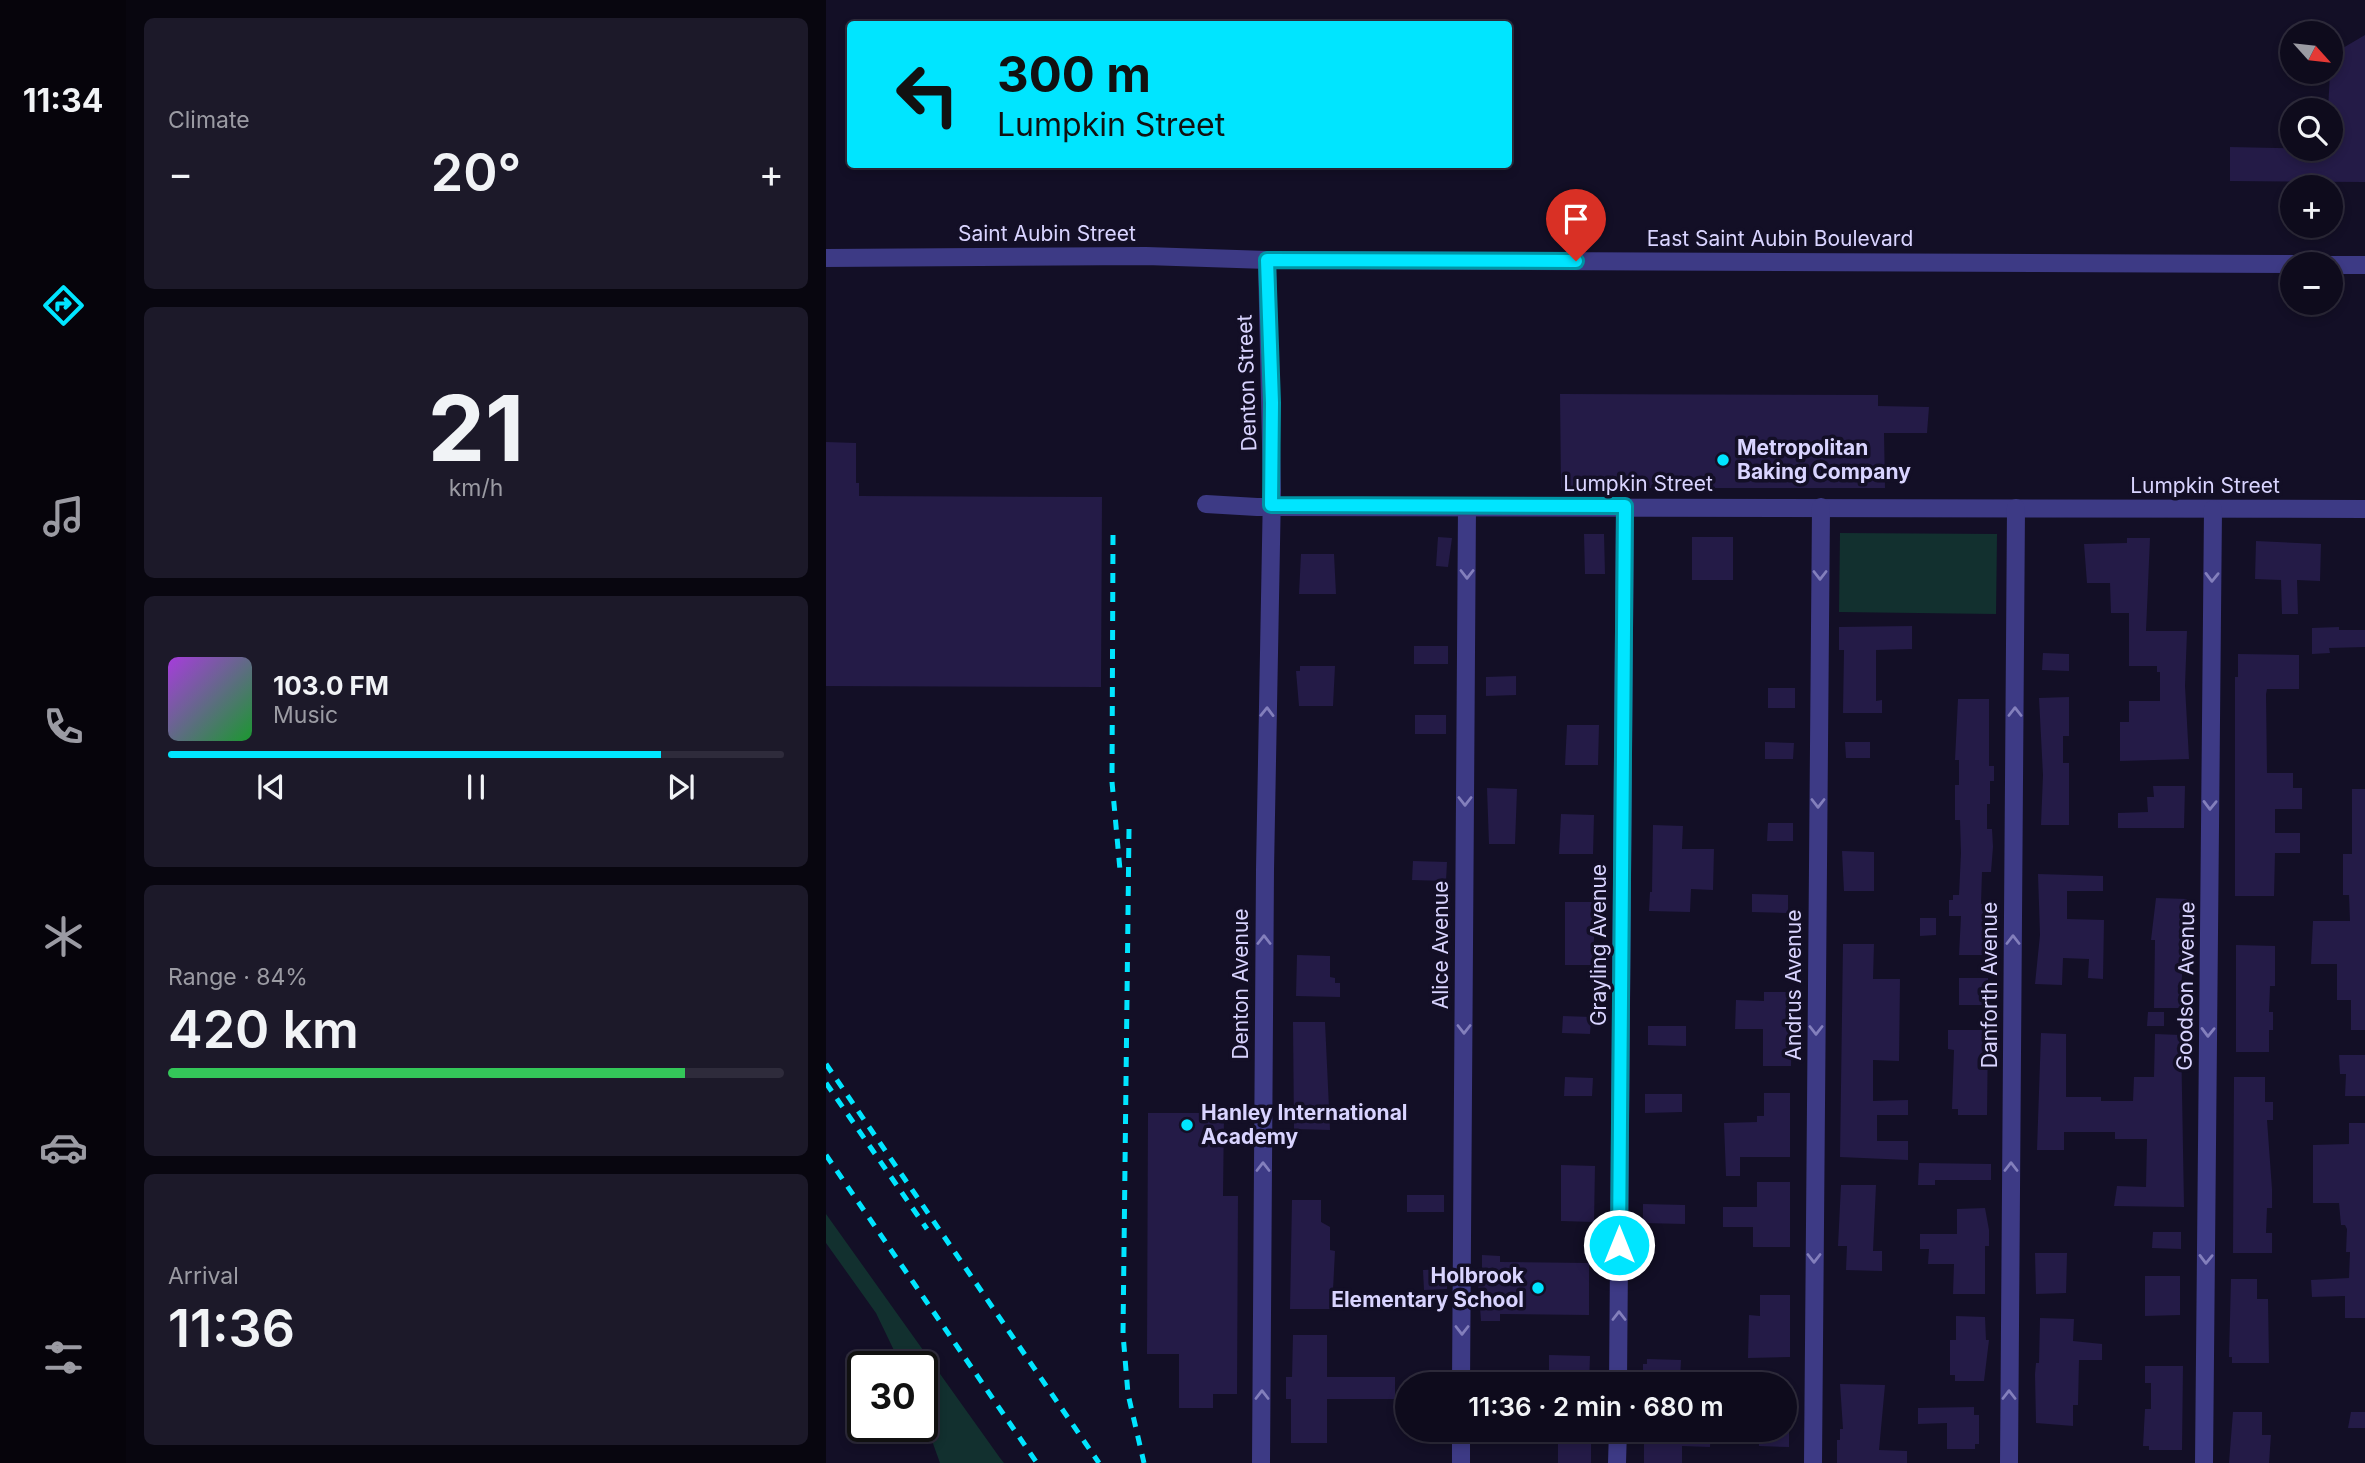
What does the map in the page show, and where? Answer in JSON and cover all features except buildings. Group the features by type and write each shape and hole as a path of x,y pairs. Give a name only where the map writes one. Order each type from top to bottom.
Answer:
{"street":[{"name":"Saint Aubin Street","path":"826,258 1146,256 1267,260"},
{"name":"East Saint Aubin Boulevard","path":"1267,260 2280,264"},
{"name":"Denton Street","path":"1267,260 1272,403 1271,505"},
{"path":"2343,265 2365,265"},
{"name":"Lumpkin Street","path":"1206,504 2365,509"},
{"name":"Denton Avenue","path":"1261,1463 1271,505"},
{"name":"Alice Avenue","path":"1461,1372 1467,506"},
{"name":"Grayling Avenue","path":"1618,1372 1625,506"},
{"name":"Andrus Avenue","path":"1813,1463 1821,507"},
{"name":"Danforth Avenue","path":"2009,1463 2016,508"},
{"name":"Goodson Avenue","path":"2204,1463 2213,509"},
{"path":"1461,1442 1461,1463"},
{"path":"1617,1463 1618,1442"}],"green space":[{"path":"1840,533 1997,534 1996,614 1839,612"},
{"path":"826,1214 924,1351 894,1351 876,1313 826,1243"},
{"path":"938,1371 1004,1463 940,1463 932,1442 938,1442"}],"railway":[{"path":"1113,535 1112,782 1120,870"},
{"path":"1129,829 1123,1334 1128,1394 1144,1463"},
{"path":"826,1064 1099,1463"},
{"path":"826,1083 927,1229"},
{"path":"826,1155 1037,1463"}],"place":[{"name":"Metropolitan Baking Company","path":"1723,460"},
{"name":"Hanley International Academy","path":"1187,1125"},
{"name":"Holbrook Elementary School","path":"1538,1288"}],"route":[{"path":"1576,261 1267,260 1267,331 1272,403 1271,505 1625,506 1619,1245"}]}
